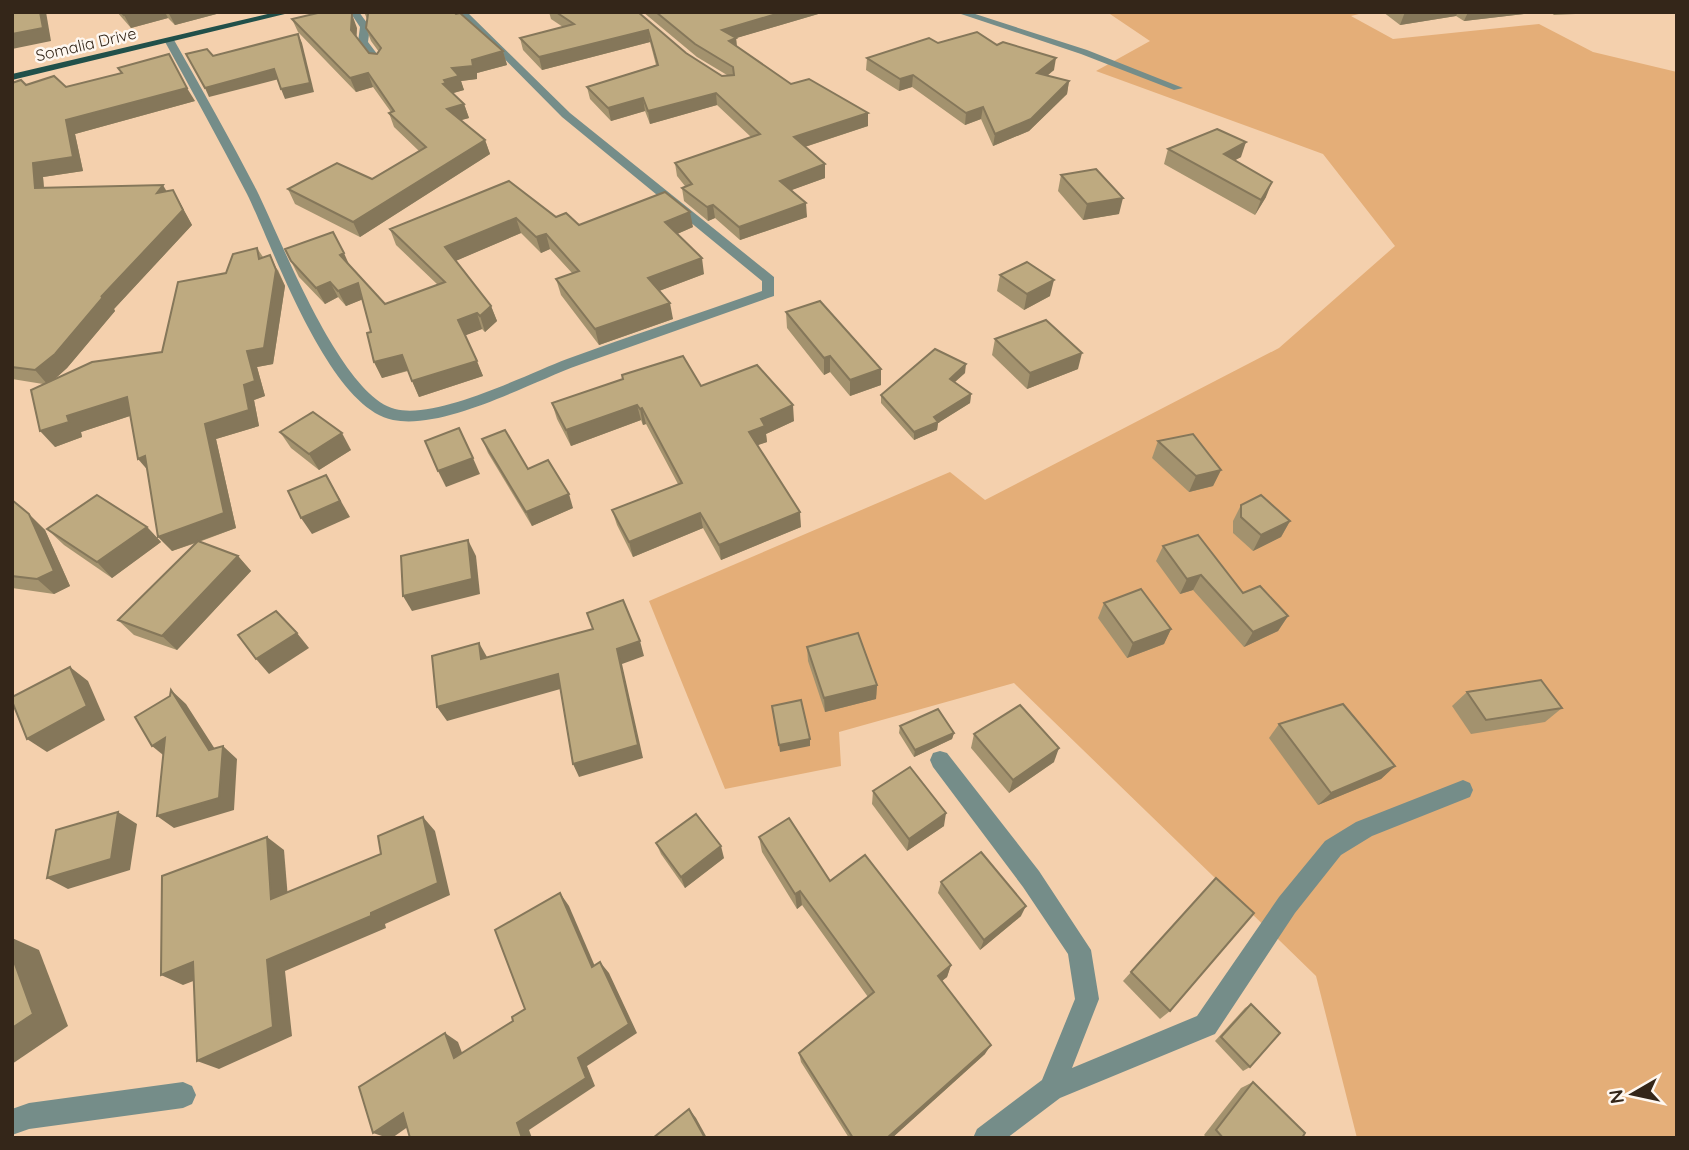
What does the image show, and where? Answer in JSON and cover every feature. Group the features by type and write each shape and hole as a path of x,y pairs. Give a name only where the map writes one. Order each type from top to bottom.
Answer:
{"main road":[{"name":"Somalia Drive","path":"12,69 246,12"},
{"name":"Somalia Drive","path":"12,78 289,12"}],"street":[{"path":"354,12 365,27 363,42 379,63"},
{"path":"169,40 232,153 259,207 276,250 332,358 372,405 394,415 423,415 471,403 571,363 769,293 769,280 566,115 462,12"},
{"path":"959,12 1084,52 1178,88"},
{"path":"940,760 1031,879 1079,950 1087,999 1051,1090"},
{"path":"986,1138 1051,1090 1206,1025 1287,905 1333,848 1364,829 1462,790"},
{"path":"12,1122 29,1116 183,1095"}],"shaded area":[{"path":"1107,12 1367,12 1351,16 1393,39 1539,24 1593,52 1677,72 1677,1138 1357,1138 1316,976 1014,683 839,732 841,766 725,789 649,601 950,472 985,500 1279,348 1395,246 1323,154 1096,71 1150,41"}],"building":[{"path":"12,12 40,12 43,28 12,34"},
{"path":"322,12 351,12 351,30 369,53 377,54 381,48 366,28 366,12 460,13 503,51 472,60 473,66 452,68 459,76 444,80 446,83 443,84 464,104 447,109 485,140 353,222 288,189 337,163 372,179 426,147 389,113 394,111 368,73 350,78 292,19"},
{"path":"556,12 638,12 686,53 722,76 734,75 733,67 695,44 656,12 783,12 722,30 736,38 729,41 791,84 809,79 868,113 794,137 825,164 780,181 806,203 739,227 713,205 707,207 682,188 692,184 675,163 760,134 716,93 648,111 643,98 608,108 587,87 658,65 648,30 539,57 520,38 574,24"},
{"path":"977,32 997,45 1003,42 1056,58 1037,73 1069,81 1031,119 995,134 983,107 966,113 913,75 900,79 867,58 929,38 938,43"},
{"path":"298,34 310,83 281,89 274,69 205,88 186,54 207,49 213,56"},
{"path":"169,54 187,88 66,120 73,157 33,163 35,188 163,185 157,193 173,190 183,210 101,297 104,296 55,354 35,370 12,367 12,83 21,80 26,85 54,76 66,87 122,73 118,68"},
{"path":"1217,129 1246,142 1224,154 1272,182 1261,200 1168,149"},
{"path":"1096,169 1123,198 1087,204 1061,175"},
{"path":"509,181 556,217 566,213 579,225 665,192 690,212 665,222 702,258 648,278 670,303 595,329 556,279 579,271 546,234 536,237 516,218 445,247 491,306 480,316 477,313 458,320 477,361 412,381 402,355 374,362 367,333 371,332 358,283 338,291 330,282 316,288 291,261 285,249 333,232 344,253 340,255 385,304 445,282 390,229"},
{"path":"257,248 259,259 270,255 276,270 264,348 247,351 255,381 244,385 249,410 205,424 224,513 158,537 145,456 138,459 127,397 67,416 69,422 40,431 31,390 92,362 162,352 178,282 226,273 233,254"},
{"path":"1027,262 1054,280 1027,294 1000,275"},
{"path":"820,301 881,369 850,380 830,356 824,358 786,312"},
{"path":"1046,320 1082,353 1030,373 995,339"},
{"path":"935,349 966,364 950,379 971,394 934,417 938,422 914,432 881,395"},
{"path":"683,356 701,386 757,365 793,405 761,419 765,426 749,432 800,512 719,545 700,513 629,542 612,510 682,483 642,408 637,405 566,430 552,403 623,379 622,375"},
{"path":"313,412 342,433 309,454 280,432"},
{"path":"459,428 473,458 438,471 425,441"},
{"path":"505,430 528,469 548,460 569,494 526,512 482,439"},
{"path":"1193,434 1221,470 1196,476 1158,441"},
{"path":"326,475 340,501 301,518 288,491"},
{"path":"97,495 147,527 97,562 47,529"},
{"path":"1261,495 1290,521 1261,535 1241,517 1241,505"},
{"path":"12,500 29,514 54,571 37,579 12,576"},
{"path":"1198,535 1243,593 1260,586 1288,616 1253,632 1201,575 1187,579 1163,546"},
{"path":"468,540 472,579 403,596 401,556"},
{"path":"198,541 238,556 162,636 118,620"},
{"path":"1141,589 1171,629 1133,643 1104,603"},
{"path":"623,600 640,641 617,649 638,745 573,764 558,674 437,707 432,656 479,643 481,659 593,629 587,613"},
{"path":"276,611 297,633 256,659 238,635"},
{"path":"858,633 877,685 824,698 807,647"},
{"path":"70,667 87,706 27,739 12,697"},
{"path":"1541,680 1562,708 1486,720 1467,692"},
{"path":"171,690 209,750 223,746 219,798 157,816 165,738 152,746 135,717 170,696"},
{"path":"801,700 810,739 779,745 772,706"},
{"path":"1343,704 1395,766 1331,793 1279,724"},
{"path":"1020,705 1059,748 1013,780 974,734"},
{"path":"938,709 954,733 915,750 900,726"},
{"path":"910,767 946,813 909,839 873,791"},
{"path":"118,812 111,859 47,878 56,830"},
{"path":"696,814 721,846 681,877 656,843"},
{"path":"423,817 438,883 371,913 371,916 267,960 273,1027 197,1061 193,962 161,975 162,876 267,837 271,899 381,854 378,836"},
{"path":"789,818 830,881 865,855 951,965 938,976 991,1045 887,1138 853,1138 799,1053 874,992 800,891 795,894 759,837"},
{"path":"981,852 1026,906 984,940 941,882"},
{"path":"1216,878 1254,913 1170,1011 1131,972"},
{"path":"560,893 592,967 600,962 629,1024 578,1058 586,1078 517,1123 522,1138 410,1138 403,1113 373,1133 359,1087 445,1033 454,1058 513,1021 512,1017 525,1009 495,930"},
{"path":"12,956 33,1014 12,1028"},
{"path":"1251,1004 1280,1033 1250,1067 1221,1037"},
{"path":"1253,1082 1305,1133 1302,1138 1223,1138 1216,1130"},
{"path":"689,1109 705,1138 653,1138"}]}
